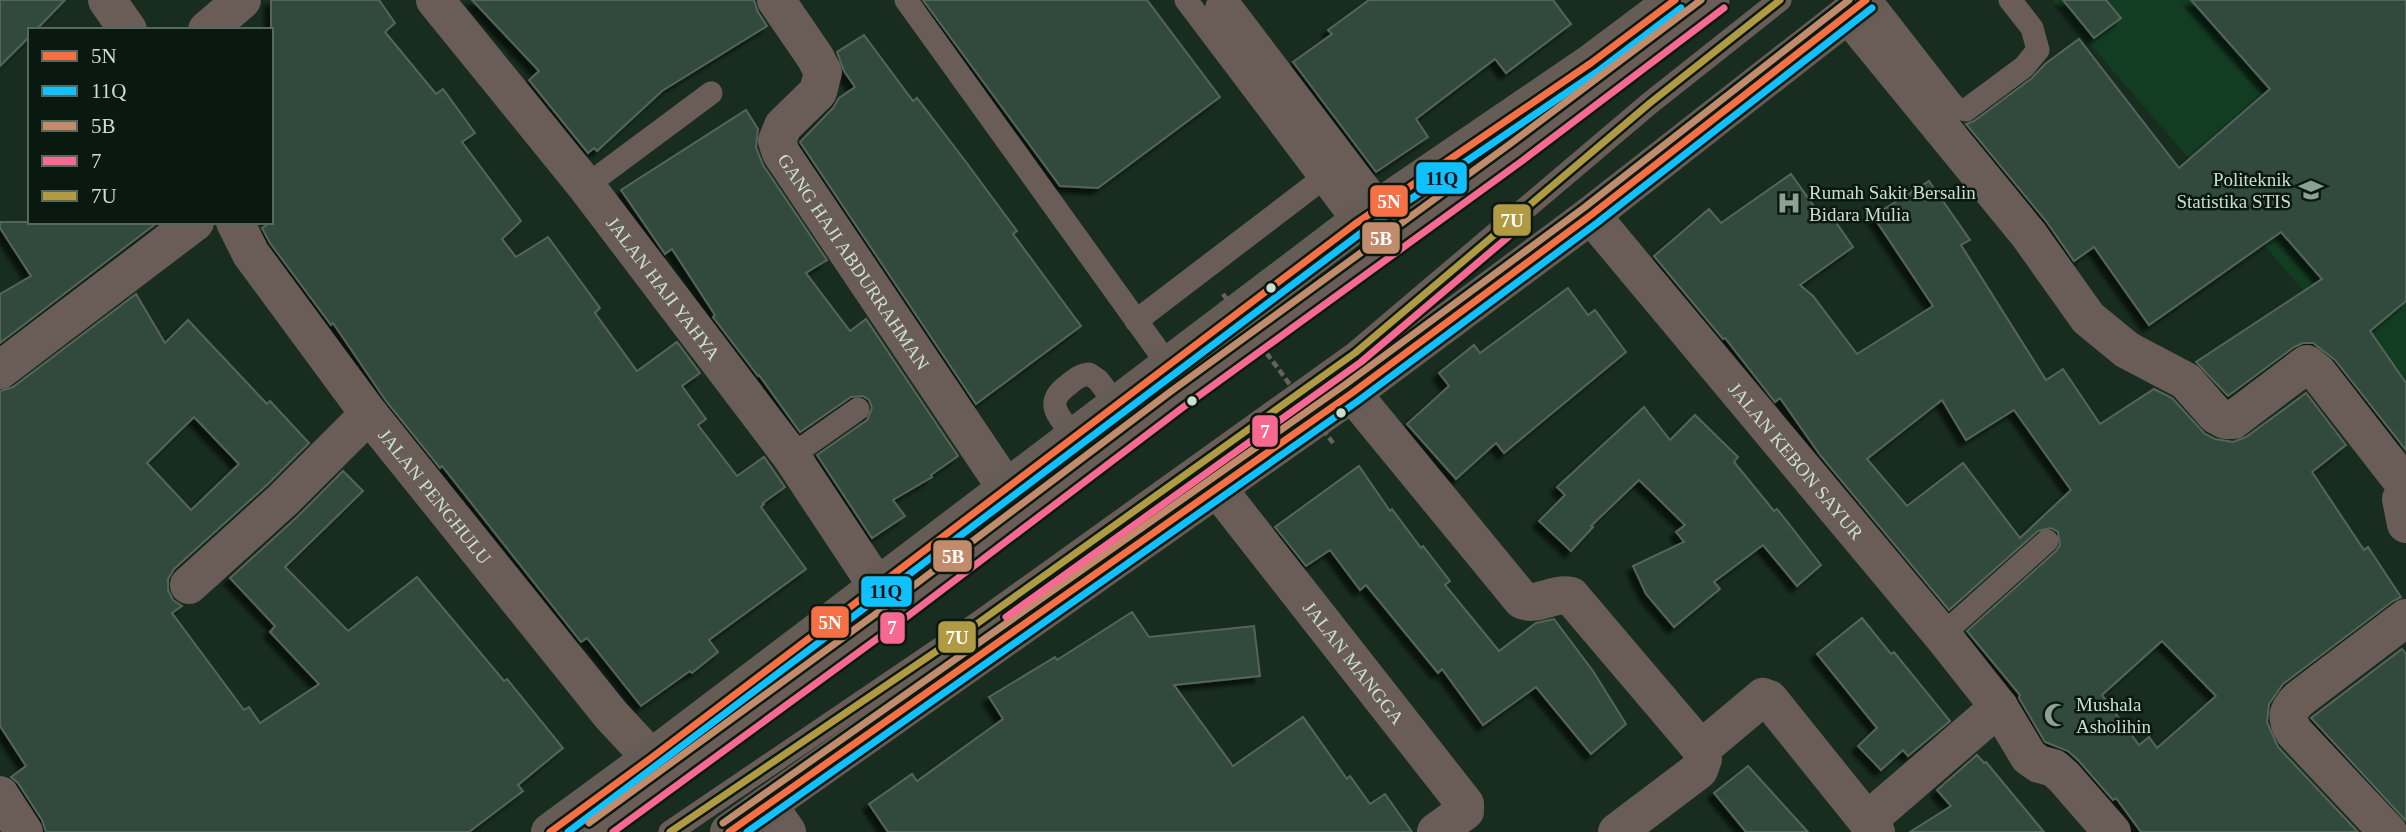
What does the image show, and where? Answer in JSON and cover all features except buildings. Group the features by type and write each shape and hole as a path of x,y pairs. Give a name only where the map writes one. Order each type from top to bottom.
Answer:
{"main road":[{"path":"550,832 1366,216 1591,64 1675,0"},
{"path":"729,832 777,818 1217,488 1352,393 1591,215 1862,5"}],"street":[{"path":"107,0 127,28"},
{"path":"209,28 242,0"},
{"name":"JALAN HAJI YAHYA","path":"435,0 586,186 791,456 877,586"},
{"name":"GANG HAJI ABDURRAHMAN","path":"776,0 823,72 818,92 783,126 777,141 781,153 1006,488"},
{"path":"1862,5 2088,318 2127,350 2186,381 2216,415 2225,420 2233,420 2306,364 2318,373 2405,500"},
{"path":"1224,9 1366,216"},
{"name":"JALAN KEBON SAYUR","path":"1591,215 1942,635 1999,707 2029,757 2039,764 2054,768 2064,777 2112,832"},
{"path":"0,370 192,224"},
{"name":"JALAN PENGHULU","path":"236,224 251,254 369,414 611,715 651,758"},
{"path":"1352,393 1522,600 1531,603 1555,595 1571,596 1701,749 1703,759 1699,770 1617,832"},
{"path":"189,585 283,499 369,414"},
{"name":"JALAN MANGGA","path":"1217,488 1465,804 1465,811 1436,832"},
{"path":"2388,832 2294,732 2287,719 2287,712 2299,699 2406,618"},
{"path":"1701,749 1757,700 1763,697 1769,699 1871,827 1999,707"},
{"path":"0,795 24,832"}],"lane":[{"path":"906,0 1169,366"},
{"path":"1186,0 1322,179 1366,216"},
{"path":"595,832 943,578 1172,402 1391,242 1481,180 1718,0"},
{"path":"670,832 978,624 1355,353 1650,103 1780,0"},
{"path":"1862,5 1956,108 1966,110 2024,67 2038,50 2032,28 2010,0"},
{"path":"586,186 711,93"},
{"path":"1136,321 1322,179"},
{"path":"791,456 858,409"},
{"path":"1942,635 2047,541"}],"path":[{"path":"1223,294 1332,443"}],"shaded area":[{"name":"Politeknik Statistika STIS","path":"2052,0 2406,0 2406,381 2391,392"}],"transit line":[{"name":"5N","path":"550,832 1355,224 1591,63 1675,0"},
{"name":"5B","path":"589,823 892,602 1170,392 1510,144 1701,0"},
{"name":"7U","path":"670,832 978,623 1355,353 1650,103 1780,0"},
{"name":"5B","path":"723,823 1346,384 1585,207 1849,0"},
{"name":"5N","path":"729,832 1352,393 1591,215 1866,0"},
{"name":"11Q","path":"568,832 1361,233 1597,72 1681,8"},
{"name":"7","path":"613,832 904,619 1182,408 1522,161 1724,8"},
{"name":"11Q","path":"747,832 1358,401 1597,223 1872,8"},
{"name":"7","path":"1006,617 1361,362 1514,232"}],"place":[{"name":"Politeknik Statistika STIS","path":"2311,190"},
{"name":"Rumah Sakit Bersalin Bidara Mulia","path":"1789,203"},
{"name":"Mushala Asholihin","path":"2056,715"}]}
